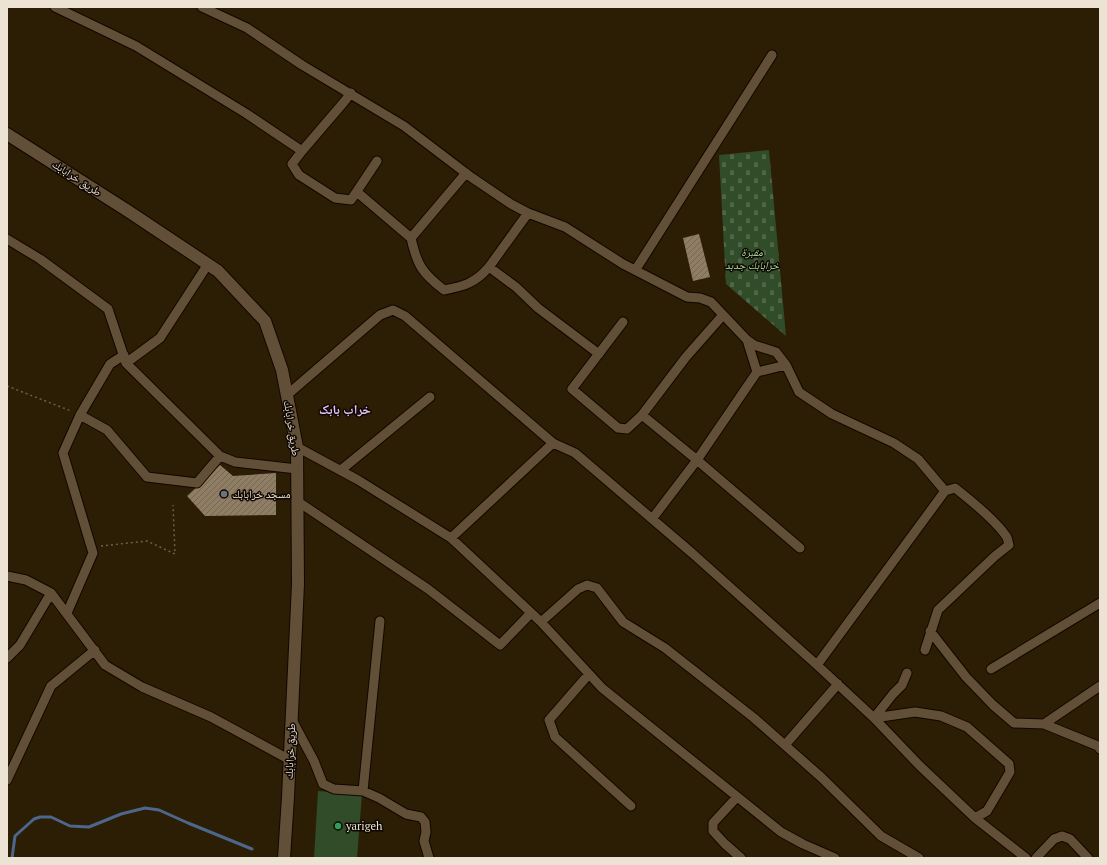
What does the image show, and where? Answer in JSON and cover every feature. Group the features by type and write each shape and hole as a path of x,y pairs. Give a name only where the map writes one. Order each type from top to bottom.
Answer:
{"main road":[{"name":"طريق خرابابك","path":"7,134 128,211 218,271 264,321 282,370 297,447 298,584 284,858"}],"street":[{"path":"55,7 136,46 247,114 302,151"},
{"path":"202,7 247,28 302,65 404,126 466,173 511,204 528,213 565,227 623,264 636,269 687,297 700,298 711,302 747,340 754,345 776,352 786,365 799,392 832,414 894,443 918,459 946,491"},
{"path":"636,269 772,55"},
{"path":"351,93 292,164 299,175 335,198 352,200 377,161"},
{"path":"411,238 466,173"},
{"path":"357,192 411,238 417,262 430,279 444,290 462,287 479,278 528,213"},
{"path":"7,239 40,259 108,309 125,359 220,456 235,462 297,469"},
{"path":"67,613 93,553 63,453 80,415 110,364 125,359 160,338 208,264"},
{"path":"488,267 516,288 538,308 599,354"},
{"path":"286,396 380,315 393,310 405,316 553,443 575,453 692,552 838,684 874,718 920,766 975,818 1026,858"},
{"path":"623,322 572,389 618,428 627,429 642,415 686,357 723,315"},
{"path":"747,340 757,372"},
{"path":"652,519 697,460 757,372 786,365"},
{"path":"341,470 430,397"},
{"path":"80,415 107,430 146,477 197,483 220,456"},
{"path":"642,415 800,548"},
{"path":"451,538 553,443"},
{"path":"297,447 358,480 451,538 541,622 602,688 781,832 834,858"},
{"path":"817,665 946,491 955,488 1007,537 1009,545 995,556 938,610 925,650"},
{"path":"297,501 428,589 500,645 531,613"},
{"path":"7,576 26,580 51,593 105,665 142,687 211,718 290,760"},
{"path":"541,622 578,589 587,585 597,588 623,622 665,648 754,718 821,777 881,836 919,858"},
{"path":"7,658 20,645 51,593"},
{"path":"991,669 1100,603"},
{"path":"363,791 380,621"},
{"path":"930,631 966,677 993,705 1014,723 1044,724 1098,746 1100,749"},
{"path":"7,780 51,686 94,650"},
{"path":"874,718 893,694 902,686 907,673"},
{"path":"589,674 549,720 555,737 631,806"},
{"path":"785,745 838,684"},
{"path":"1044,724 1100,686"},
{"path":"874,718 915,712 941,716 967,727 1009,764 1010,772 987,811 975,818"},
{"path":"292,720 314,761 323,784 334,789 363,791 379,798 406,814 421,817 425,822 426,832 424,841 429,858"},
{"path":"738,797 713,823 713,831 741,858"},
{"path":"1036,858 1054,839 1062,836 1070,839 1088,858"}],"path":[{"path":"7,386 80,415"},
{"path":"91,546 147,541 175,554 173,504"}],"green space":[{"name":"مقبرة خرابابك جدبد","path":"769,150 786,336 726,284 719,155"},
{"name":"yarigeh","path":"318,791 362,794 357,858 314,858"}],"building":[{"path":"699,234 710,277 693,281 683,238"},
{"path":"220,465 233,476 276,473 276,515 205,516 187,496"}],"waterway":[{"path":"12,858 15,836 34,819 40,817 51,817 70,826 89,827 121,814 145,808 159,810 252,849"}],"place":[{"name":"مسجد خرابابك","path":"224,494"},
{"name":"yarigeh","path":"338,826"}],"district":[{"name":"خراب بابک","path":"345,409"}]}
